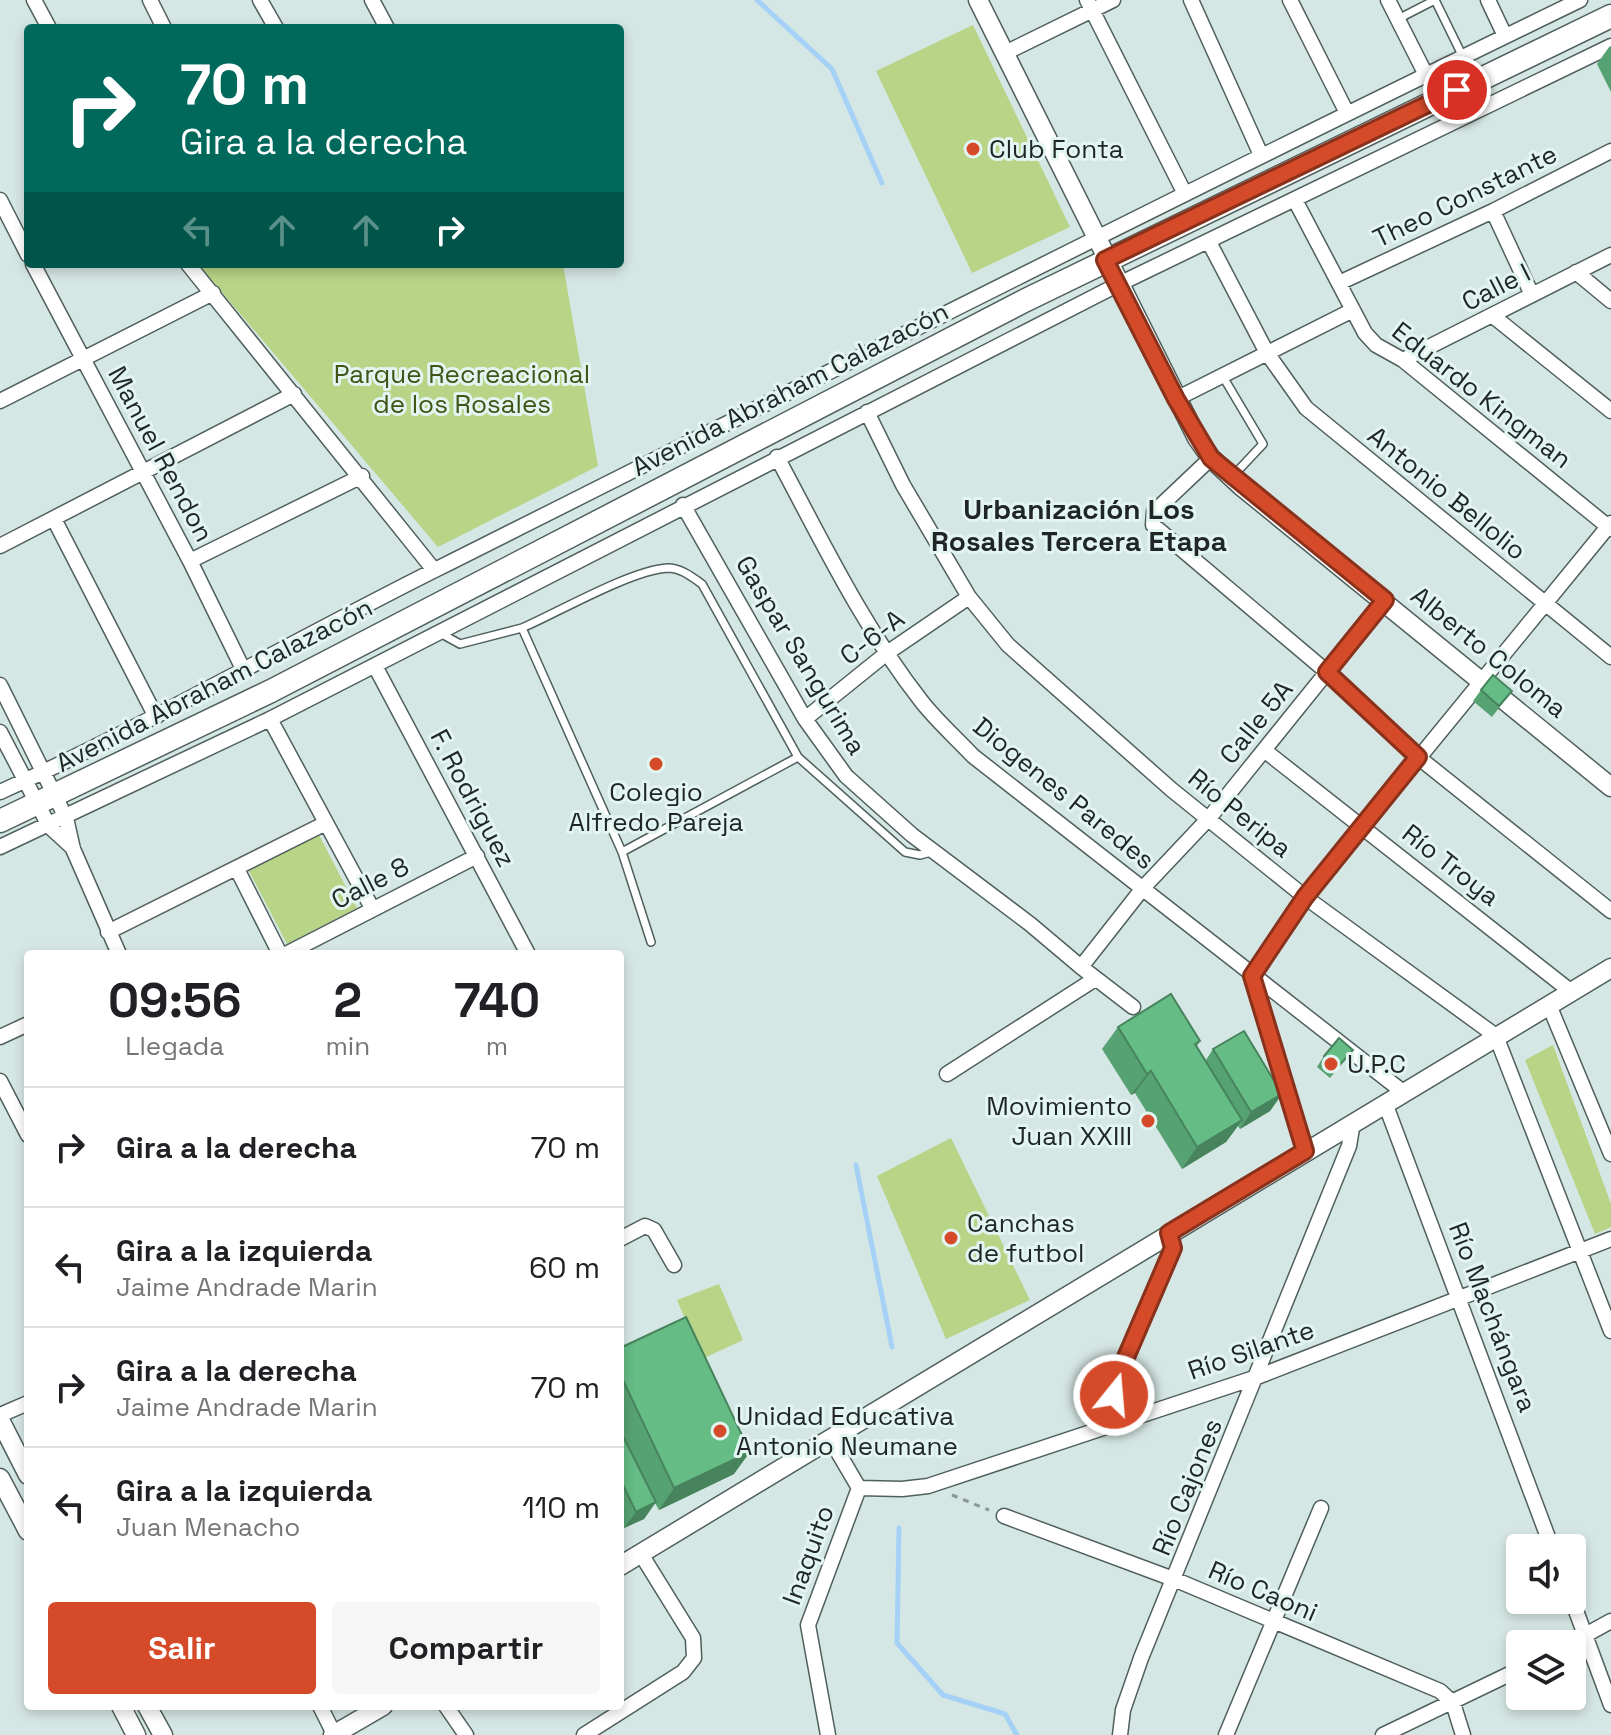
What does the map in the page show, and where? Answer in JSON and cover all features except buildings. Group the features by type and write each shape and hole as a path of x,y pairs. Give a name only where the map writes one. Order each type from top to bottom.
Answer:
{"main road":[{"name":"Avenida Abraham Calazacón","path":"0,821 271,691 596,519 1105,260 1611,16"}],"street":[{"path":"34,0 47,24"},
{"path":"150,0 162,24"},
{"path":"260,0 274,24"},
{"path":"372,0 385,24"},
{"name":"Alberto Coloma","path":"978,0 1117,285 1176,399 1211,458 1611,787"},
{"path":"1005,53 1090,6 1113,0"},
{"path":"1191,0 1261,155"},
{"path":"1290,0 1347,113"},
{"path":"1388,0 1426,75"},
{"path":"1488,0 1505,36"},
{"name":"Avenida Abraham Calazacón","path":"0,792 156,717 434,570 1261,155 1580,0"},
{"path":"1090,6 1185,194"},
{"name":"Avenida Abraham Calazacón","path":"0,847 270,719 1117,285 1611,46"},
{"name":"Theo Constante","path":"1339,283 1493,211 1611,151"},
{"name":"Manuel Rendon","path":"0,200 24,246"},
{"name":"Eduardo Kingman","path":"1295,200 1353,310 1376,345 1403,360 1610,526"},
{"path":"1493,211 1532,295"},
{"name":"Antonio Bellolio","path":"1209,242 1267,353 1306,408 1611,657"},
{"name":"Calle I","path":"1403,360 1611,255"},
{"name":"Manuel Rendon","path":"36,268 190,561 243,669"},
{"path":"191,268 362,476 434,570"},
{"path":"1576,272 1611,301"},
{"path":"0,401 213,293"},
{"path":"1176,399 1353,310"},
{"path":"1493,316 1611,411"},
{"path":"0,546 141,470 294,394"},
{"name":"Río Peripa","path":"867,412 903,485 969,597 1008,645 1172,790 1210,817 1305,897 1496,1036"},
{"name":"Diogenes Paredes","path":"777,457 843,581 887,653 924,704 973,756 1403,1092"},
{"path":"1211,458 1154,512 1153,525 1327,672 1418,757 1611,911"},
{"path":"190,561 362,476"},
{"name":"Gaspar Sangurima","path":"683,505 805,719 846,776 934,851 1081,967"},
{"path":"54,519 156,717"},
{"path":"1305,1151 1252,976 1305,897 1418,757 1485,681 1543,603 1610,526"},
{"name":"C-6-A","path":"805,719 887,653 969,597"},
{"name":"Calle 5A","path":"1081,967 1143,888 1210,817 1385,600"},
{"name":"F. Rodriguez","path":"375,666 526,950"},
{"path":"0,685 43,772 49,826 73,849"},
{"path":"270,719 372,908"},
{"path":"0,732 25,781 66,818 73,849 117,950"},
{"name":"Río Troya","path":"1264,750 1569,990"},
{"path":"108,932 326,823"},
{"name":"Calle 8","path":"291,950 477,856"},
{"path":"237,869 281,950"},
{"path":"1081,967 1133,1007"},
{"path":"624,1564 832,1442 1169,1233 1549,1005 1569,990 1611,968"},
{"path":"947,1074 1095,979"},
{"path":"1549,1005 1611,1154"},
{"path":"0,1037 24,1026"},
{"path":"1496,1036 1611,1331"},
{"path":"0,1081 24,1127"},
{"name":"Río Machángara","path":"1385,1103 1461,1297 1547,1534"},
{"name":"Río Cajones","path":"1120,1735 1123,1710 1141,1658 1176,1580 1349,1146 1353,1122"},
{"path":"624,1237 645,1226 654,1230 674,1265"},
{"path":"1145,1412 1120,1404 1114,1395 1114,1385 1173,1248 1169,1233"},
{"name":"Río Silante","path":"859,1488 928,1486 1103,1429 1145,1412 1257,1377 1611,1239"},
{"path":"24,1405 0,1418 24,1467"},
{"path":"832,1442 859,1488"},
{"path":"0,1478 24,1523"},
{"name":"Inaquito","path":"828,1735 808,1625 859,1488"},
{"path":"1226,1735 1321,1508"},
{"name":"Río Caoni","path":"1004,1516 1176,1580 1440,1691 1453,1703"},
{"path":"624,1710 683,1672 694,1658 693,1638 641,1554"},
{"path":"1586,1635 1611,1621"},
{"path":"1586,1639 1611,1705"},
{"path":"1383,1735 1506,1676"},
{"path":"1453,1703 1463,1735"},
{"path":"123,1710 136,1735"},
{"path":"149,1710 163,1735"},
{"path":"322,1710 333,1735 376,1710"},
{"path":"449,1710 466,1735"},
{"path":"584,1735 623,1710"}],"lane":[{"path":"1398,19 1435,0 1463,57"},
{"path":"1222,375 1263,444 1231,477"},
{"path":"440,633 460,644 522,628 647,573 671,568 685,572 702,584 798,757 905,852 920,855 934,851"},
{"path":"522,628 622,852 651,942"},
{"path":"622,852 798,757"}],"path":[{"path":"928,1486 1004,1516"}],"green space":[{"name":"Club Fonta","path":"973,25 1070,227 972,273 876,71"},
{"name":"Parque Recreacional de los Rosales","path":"201,268 564,268 598,466 438,547"},
{"path":"319,835 357,908 287,944 249,871"},
{"path":"1553,1045 1611,1204 1611,1227 1595,1234 1525,1060"},
{"name":"Canchas de futbol","path":"951,1138 1030,1300 946,1339 877,1176"},
{"path":"719,1284 743,1340 702,1359 677,1300"}],"waterway":[{"path":"757,0 832,69 882,183"},
{"path":"856,1165 892,1347"},
{"path":"899,1528 897,1643 943,1695 1005,1714 1017,1735"}],"place":[{"name":"Club Fonta","path":"973,149"},
{"name":"Colegio Alfredo Pareja","path":"656,764"},
{"name":"U.P.C","path":"1331,1064"},
{"name":"Movimiento Juan XXIII","path":"1148,1121"},
{"name":"Canchas de futbol","path":"951,1238"},
{"name":"Unidad Educativa Antonio Neumane","path":"720,1431"}],"district":[{"name":"Urbanización Los Rosales Tercera Etapa","path":"1079,525"}],"route":[{"path":"1114,1395 1114,1385 1173,1248 1169,1233 1305,1151 1252,976 1305,897 1418,757 1327,672 1385,600 1241,486 1211,458 1176,399 1105,260 1457,90"}]}
